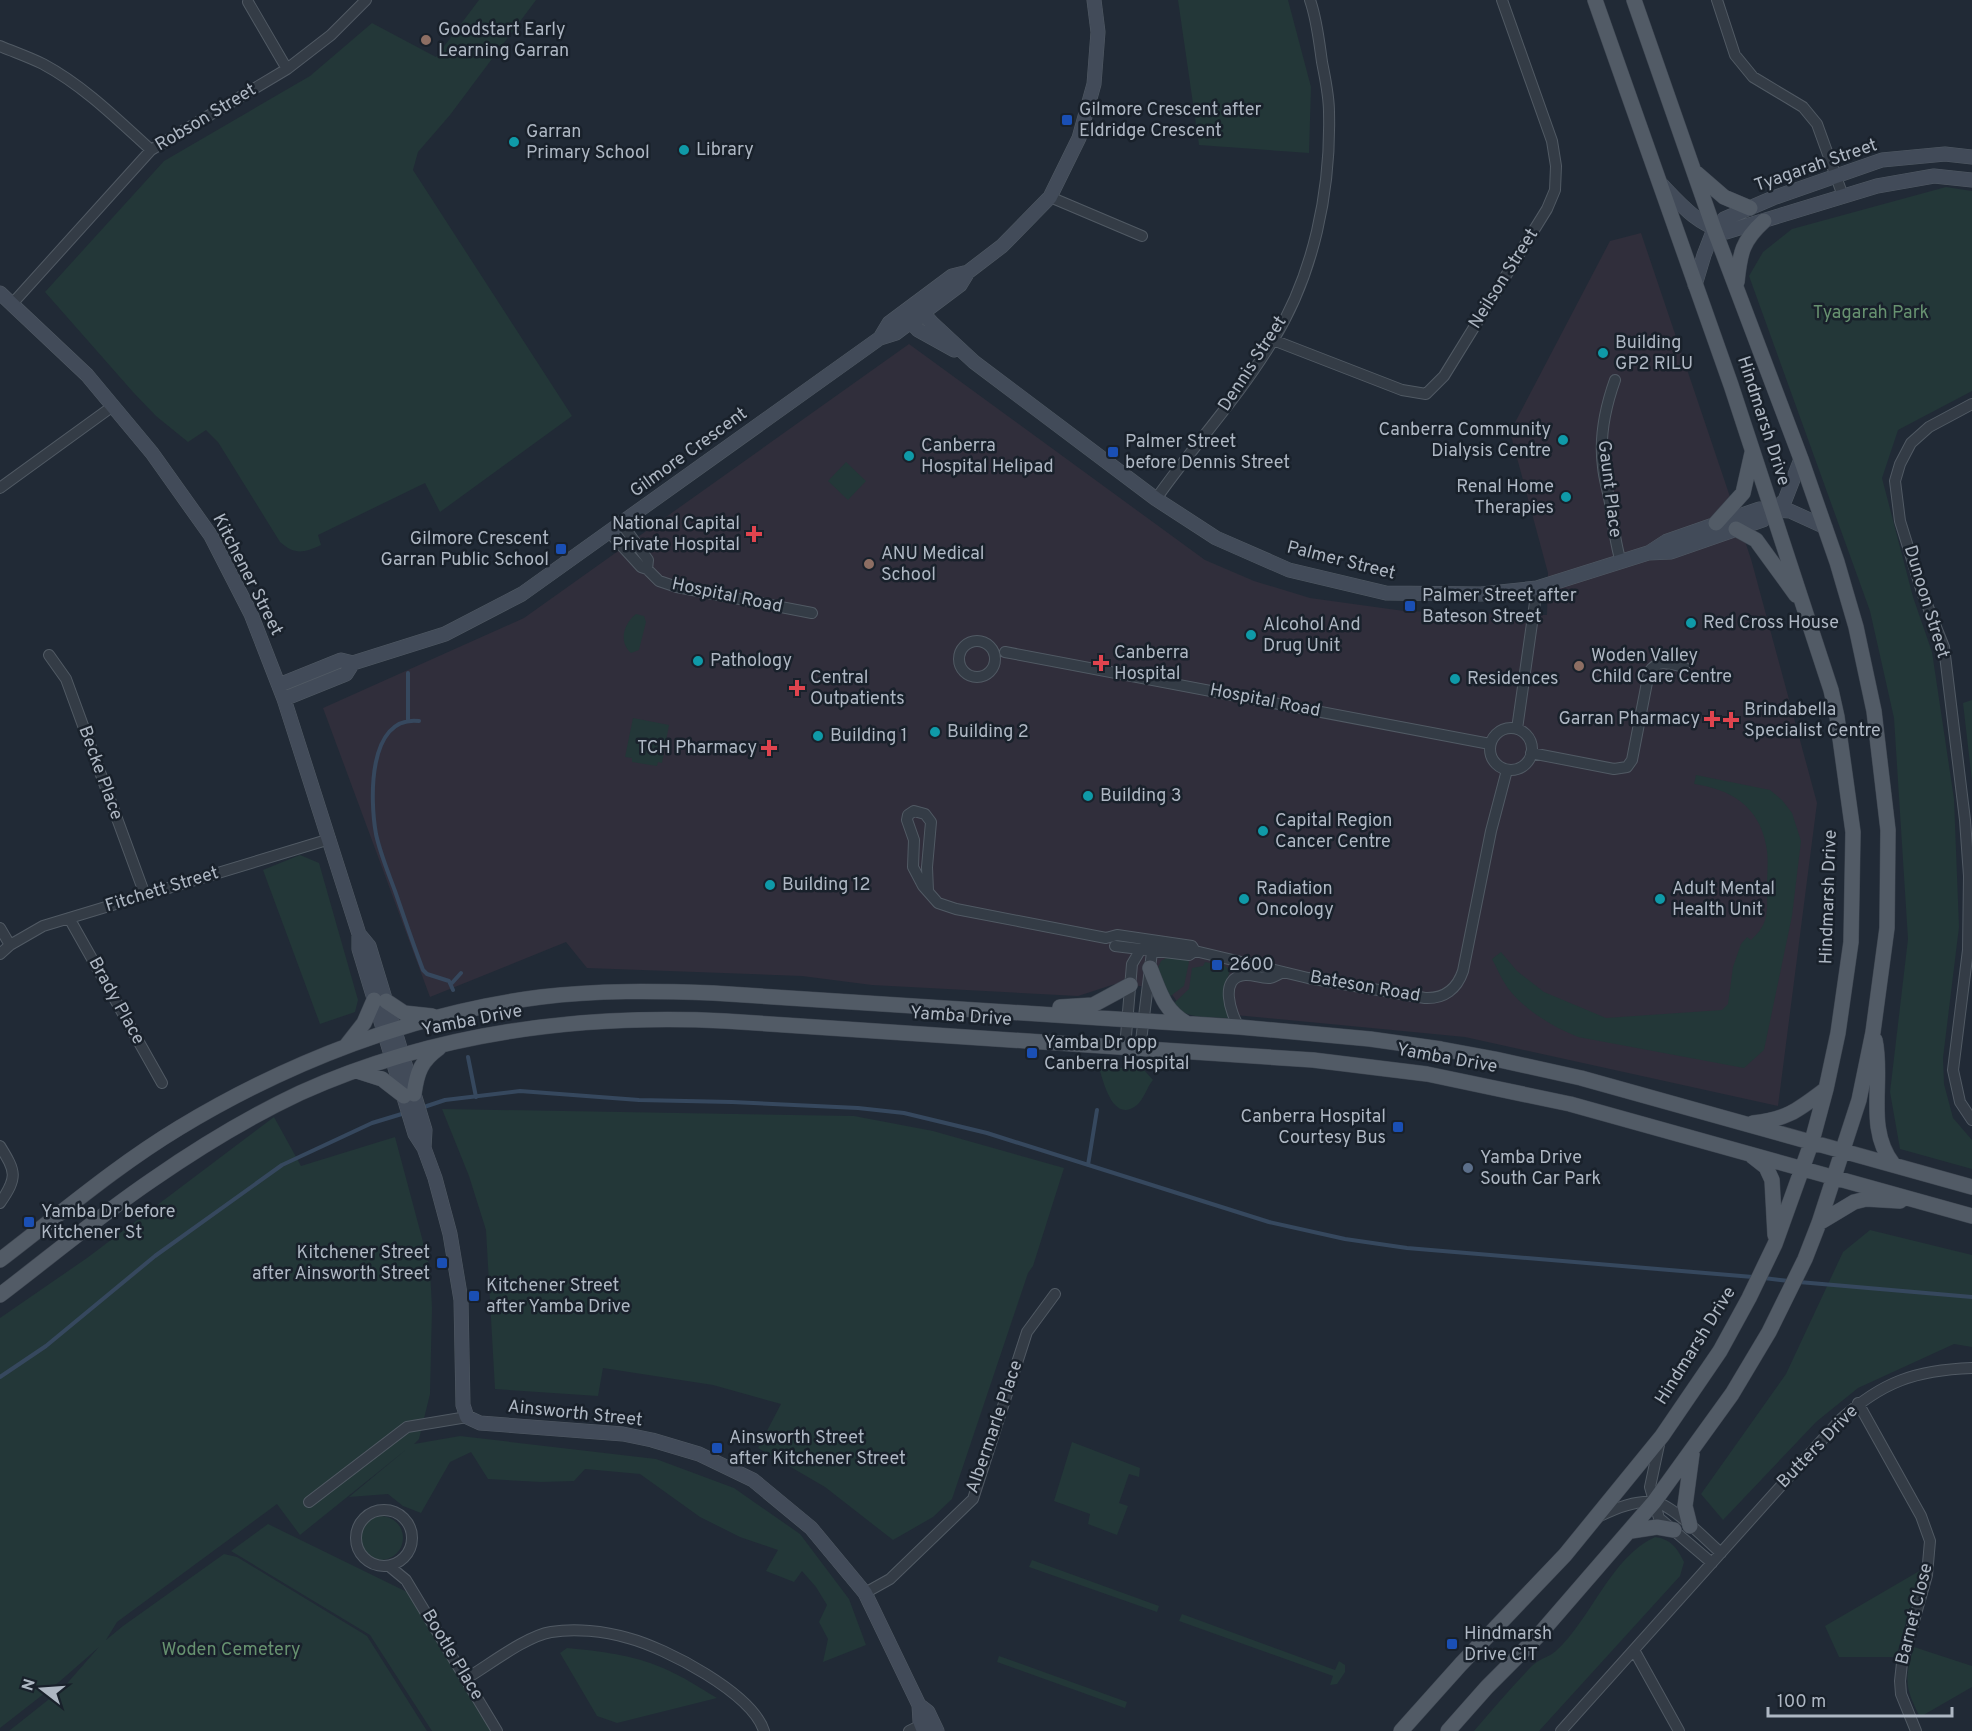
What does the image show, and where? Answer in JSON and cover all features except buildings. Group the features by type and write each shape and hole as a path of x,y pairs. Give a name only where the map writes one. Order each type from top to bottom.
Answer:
{"main road":[{"name":"Hindmarsh Drive","path":"1401,1731 1565,1555 1662,1436 1708,1370 1749,1298 1773,1249 1812,1141 1838,1033 1851,942 1853,832 1831,690 1731,385 1595,0"},
{"name":"Hindmarsh Drive","path":"1448,1731 1487,1687 1538,1636 1654,1502 1747,1370 1785,1303 1820,1223 1859,1100 1873,1032 1887,928 1888,830 1874,711 1856,627 1801,459 1714,229 1634,0"},
{"path":"1694,171 1724,197 1750,208"},
{"path":"1737,288 1742,246 1764,221"},
{"path":"1716,523 1743,493 1752,453"},
{"path":"1736,529 1756,540 1805,607"},
{"path":"1150,968 1164,1002 1174,1016 1186,1023"},
{"path":"1031,1014 1045,1007 1093,1005 1131,985"},
{"name":"Yamba Drive","path":"0,1260 117,1170 179,1128 266,1081 344,1048 438,1017 483,1007 539,998 652,990 1186,1023 1370,1039 1495,1059 1651,1097 1972,1187"},
{"path":"344,1048 380,1001 404,1013 438,1017"},
{"name":"Yamba Drive","path":"0,1295 125,1199 177,1164 234,1128 299,1094 397,1057 444,1045 488,1035 549,1026 615,1020 664,1019 1313,1060 1426,1074 1570,1104 1972,1216"},
{"path":"1873,1032 1878,1053 1876,1089 1879,1130 1882,1145 1893,1164"},
{"path":"357,1071 382,1079 409,1095 428,1056 444,1045"},
{"path":"1741,1124 1776,1121 1797,1111 1826,1089"},
{"path":"1748,1153 1766,1167 1772,1180 1773,1249"},
{"path":"1820,1223 1854,1202 1866,1199 1927,1203"},
{"path":"1690,1526 1685,1506 1692,1451"},
{"path":"1631,1530 1657,1527 1674,1530"}],"street":[{"name":"Robson Street","path":"12,304 151,150 287,69 331,35 366,0"},
{"name":"Gilmore Crescent","path":"279,685 341,660 353,663 445,634 522,594 880,338 896,333 906,318 952,276 968,272 1002,246 1050,197 1079,138 1094,84 1098,32 1094,0"},
{"name":"Dennis Street","path":"1156,499 1252,372 1273,340 1293,301 1310,256 1322,205 1329,154 1329,109 1316,16 1310,0"},
{"name":"Neilson Street","path":"1273,340 1402,390 1426,394 1444,376 1547,209 1555,190 1556,166 1552,141 1502,0"},
{"path":"1717,0 1735,55 1753,77 1803,107 1817,124 1843,196"},
{"path":"248,2 287,69"},
{"path":"0,46 42,64 71,81 96,99 151,150"},
{"name":"Tyagarah Street","path":"1714,229 1724,219 1773,198 1882,160 1945,154 1972,157"},
{"name":"Tyagarah Street","path":"1714,229 1726,232 1877,186 1934,176 1972,180"},
{"path":"1661,184 1689,214 1714,229 1695,285"},
{"path":"1050,197 1142,236"},
{"name":"Kitchener Street","path":"0,293 87,375 152,453 211,536 251,614 284,699 330,839 358,934 359,949 380,1001 415,1115 415,1134 424,1148 450,1234 461,1295 463,1404 467,1417"},
{"name":"Palmer Street","path":"919,308 974,362"},
{"name":"Palmer Street","path":"906,318 918,330 974,362 1156,499 1216,538 1289,570 1368,590 1443,595 1481,594 1537,588 1648,553 1667,541 1759,509 1790,511 1825,527"},
{"name":"Gaunt Place","path":"1615,380 1605,419 1602,449 1603,466 1621,562"},
{"name":"Dunoon Street","path":"1972,404 1929,427 1911,443 1900,464 1895,481 1900,521 1922,592 1944,647 1965,820 1969,876 1968,950 1953,1070 1960,1102 1972,1120"},
{"path":"0,488 113,406"},
{"name":"Palmer Street","path":"1648,553 1671,552 1762,520 1785,500 1801,459"},
{"path":"622,524 648,560 647,569"},
{"name":"Hospital Road","path":"610,533 640,567 647,569 659,581 669,585 812,613"},
{"path":"1517,729 1537,588"},
{"name":"Hospital Road","path":"1005,652 987,674 976,677 965,673 959,662 961,651 969,643 981,641 1005,652 1490,744"},
{"path":"990,647 995,658 994,664"},
{"name":"Becke Place","path":"49,656 66,679 144,895"},
{"name":"Gilmore Crescent","path":"284,699 346,674 353,663"},
{"path":"1531,753 1614,769 1627,767 1632,760 1649,672 1653,665 1658,663 1684,667"},
{"path":"1503,729 1517,729 1522,731 1530,741 1531,753 1525,765 1507,770 1500,768 1491,758 1490,744 1503,729"},
{"name":"Bateson Road","path":"1149,947 1192,946 1195,951 1283,972 1425,998 1442,997 1458,982 1463,971 1491,831 1507,770"},
{"path":"928,891 927,867 931,822 923,813 914,811 907,818 913,834 913,867 923,886 938,903 947,907 1106,938 1117,935 1149,947"},
{"name":"Fitchett Street","path":"0,954 10,945 43,926 330,839"},
{"name":"Brady Place","path":"69,918 162,1083"},
{"path":"0,928 10,945"},
{"path":"1106,938 1132,964"},
{"path":"1115,946 1149,947"},
{"path":"1132,1048 1127,1020 1132,964 1149,947"},
{"path":"1132,1048 1143,1021 1150,968 1149,947"},
{"path":"1239,1027 1229,999 1229,988 1233,981 1245,975 1269,978 1283,972"},
{"path":"0,1146 13,1168 10,1189 0,1203"},
{"name":"Albermarle Place","path":"865,1593 890,1579 973,1499 1027,1332 1055,1294"},
{"name":"Butters Drive","path":"1562,1731 1840,1420 1858,1403 1907,1377 1940,1369 1972,1368"},
{"name":"Barnet Close","path":"1858,1403 1921,1515 1930,1541 1928,1575 1902,1663 1900,1681 1901,1694 1916,1731"},
{"name":"Ainsworth Street","path":"309,1502 407,1427 467,1417 480,1423 622,1434 668,1444 699,1454 753,1480 811,1528 865,1593 920,1706 925,1727"},
{"path":"1662,1436 1650,1487 1659,1518 1712,1563"},
{"path":"1597,1517 1621,1506 1654,1502 1667,1506 1721,1553"},
{"name":"Bootle Place","path":"406,1580 404,1558 409,1551 412,1537 410,1528 405,1520 389,1510 371,1513 360,1522 356,1531 358,1550 370,1563 388,1566 406,1580 497,1731"},
{"path":"388,1566 404,1558"},
{"path":"467,1678 537,1636 565,1630 609,1634 650,1646 703,1672 747,1704 764,1731"},
{"path":"1634,1650 1679,1731"}],"shaded area":[{"name":"Canberra Hospital","path":"1641,233 1751,559 1817,803 1778,1106 1465,1037 1183,1010 1168,989 1130,985 1115,984 1078,996 872,985 802,976 587,968 566,942 430,997 323,708 524,618 909,344 1205,560 1254,581 1310,598 1404,611 1547,615 1548,573 1510,432 1610,241"}],"green space":[{"path":"479,0 536,0 450,115 418,152 413,170 572,416 440,512 425,483 318,535 321,545 309,550 295,551 280,542 218,442 206,430 188,442 156,416 45,292 164,161 310,76 372,23 436,57"},
{"path":"1178,0 1288,0 1311,87 1309,153 1199,145"},
{"name":"Tyagarah Park","path":"1946,187 1972,191 1972,391 1898,430 1882,478 1913,597 1932,652 1954,799 1959,927 1943,1058 1944,1084 1953,1118 1972,1140 1972,1169 1900,1149 1890,1092 1908,939 1894,718 1870,611 1749,276 1763,252 1792,229"},
{"path":"846,462 866,481 848,500 828,481"},
{"path":"636,614 644,616 646,622 639,650 631,653 625,644 624,633 628,622"},
{"path":"1972,700 1972,781 1963,703"},
{"path":"633,718 669,725 662,763 658,762 657,766 632,762 632,758 625,757"},
{"path":"1696,775 1770,790 1792,813 1801,841 1792,916 1764,1050 1744,1068 1578,1037 1550,1024 1525,1006 1506,985 1492,959 1501,952 1517,971 1544,992 1606,1018 1722,1010 1728,1004 1733,967 1741,944 1747,937 1751,940 1757,934 1766,916 1767,850 1762,831 1750,810 1731,795 1694,784"},
{"path":"300,855 319,863 358,1000 355,1012 320,1024 263,870"},
{"path":"1168,957 1187,959 1189,962 1184,986 1168,998 1157,970 1161,961"},
{"path":"1205,962 1225,966 1230,971 1223,991 1228,1018 1191,1015 1172,1005 1189,989 1192,968 1203,966"},
{"path":"1101,1066 1144,1070 1153,1080 1137,1105 1129,1109 1122,1109 1116,1106 1107,1091 1099,1068"},
{"path":"442,1109 854,1116 933,1131 1064,1168 1033,1266 1028,1273 952,1499 933,1517 893,1540 825,1487 758,1448 781,1404 713,1385 603,1368 598,1396 495,1389 486,1230 469,1176"},
{"name":"Woden Cemetery","path":"274,1117 301,1166 395,1137 430,1268 432,1308 430,1394 419,1439 414,1444 460,1436 656,1459 734,1488 800,1534 849,1599 866,1645 823,1662 828,1639 819,1622 827,1605 816,1587 802,1571 794,1582 766,1571 778,1550 740,1537 700,1517 640,1474 585,1469 574,1481 488,1479 471,1452 450,1462 421,1513 403,1506 388,1494 349,1497 408,1448 300,1535 277,1504 117,1622 106,1640 224,1554 237,1557 367,1636 427,1731 9,1731 63,1688 99,1647 0,1728 0,1318 87,1258"},
{"path":"1870,1230 1972,1255 1972,1347 1954,1344 1858,1388 1816,1422 1723,1520 1701,1494 1786,1374 1843,1252"},
{"path":"1072,1442 1140,1468 1139,1477 1129,1474 1119,1503 1128,1506 1117,1535 1088,1524 1090,1514 1054,1501"},
{"path":"381,1516 396,1523 403,1538 396,1553 381,1560 366,1553 359,1538 366,1523"},
{"path":"268,1524 407,1592 491,1731 432,1731 370,1635 231,1551"},
{"path":"1655,1537 1670,1542 1679,1553 1684,1562 1680,1576 1539,1731 1474,1731 1533,1665 1556,1651 1568,1638 1626,1559 1640,1546"},
{"path":"1032,1560 1159,1606 1157,1612 1029,1567"},
{"path":"1921,1570 1896,1657 1839,1657 1825,1626"},
{"path":"1182,1614 1335,1670 1339,1661 1345,1665 1345,1672 1337,1684 1330,1685 1333,1676 1179,1621"},
{"path":"1914,1647 1972,1666 1972,1687 1920,1717 1911,1698 1908,1683"},
{"path":"567,1648 616,1654 652,1664 677,1675 717,1698 617,1723 597,1716 560,1653"},
{"path":"999,1656 1127,1702 1125,1708 997,1662"}],"waterway":[{"path":"408,673 408,720"},
{"path":"419,721 402,723 390,731 381,745 373,782 374,819 382,855 423,970 427,974 449,981 453,990"},
{"path":"452,983 461,973"},
{"path":"468,1057 476,1097"},
{"path":"421,1108 445,1100 520,1091 639,1100 858,1108 904,1113 987,1133 1269,1222 1345,1239 1407,1248 1753,1277"},
{"path":"1088,1165 1097,1110"},
{"path":"0,1377 46,1346 155,1256 282,1165 372,1123 405,1113"},
{"path":"1764,1278 1789,1281"},
{"path":"1799,1282 1972,1297"}],"place":[{"name":"Goodstart Early Learning Garran","path":"426,40"},
{"name":"Gilmore Crescent after Eldridge Crescent","path":"1067,120"},
{"name":"Garran Primary School","path":"514,142"},
{"name":"Library","path":"684,150"},
{"name":"Building GP2 RILU","path":"1603,353"},
{"name":"Canberra Community Dialysis Centre","path":"1563,440"},
{"name":"Palmer Street before Dennis Street","path":"1113,452"},
{"name":"Canberra Hospital Helipad","path":"909,456"},
{"name":"Renal Home Therapies","path":"1566,497"},
{"name":"National Capital Private Hospital","path":"754,534"},
{"name":"Gilmore Crescent Garran Public School","path":"561,549"},
{"name":"ANU Medical School","path":"869,564"},
{"name":"Palmer Street after Bateson Street","path":"1410,606"},
{"name":"Red Cross House","path":"1691,623"},
{"name":"Alcohol And Drug Unit","path":"1251,635"},
{"name":"Pathology","path":"698,661"},
{"name":"Canberra Hospital","path":"1101,663"},
{"name":"Woden Valley Child Care Centre","path":"1579,666"},
{"name":"Residences","path":"1455,679"},
{"name":"Central Outpatients","path":"797,688"},
{"name":"Garran Pharmacy","path":"1712,719"},
{"name":"Brindabella Specialist Centre","path":"1731,720"},
{"name":"Building 2","path":"935,732"},
{"name":"Building 1","path":"818,736"},
{"name":"TCH Pharmacy","path":"769,748"},
{"name":"Building 3","path":"1088,796"},
{"name":"Capital Region Cancer Centre","path":"1263,831"},
{"name":"Building 12","path":"770,885"},
{"name":"Radiation Oncology","path":"1244,899"},
{"name":"Adult Mental Health Unit","path":"1660,899"},
{"name":"2600","path":"1217,965"},
{"name":"Yamba Dr opp Canberra Hospital","path":"1032,1053"},
{"name":"Canberra Hospital Courtesy Bus","path":"1398,1127"},
{"name":"Yamba Drive South Car Park","path":"1468,1168"},
{"name":"Yamba Dr before Kitchener St","path":"29,1222"},
{"name":"Kitchener Street after Ainsworth Street","path":"442,1263"},
{"name":"Kitchener Street after Yamba Drive","path":"474,1296"},
{"name":"Ainsworth Street after Kitchener Street","path":"717,1448"},
{"name":"Hindmarsh Drive CIT","path":"1452,1644"}]}
